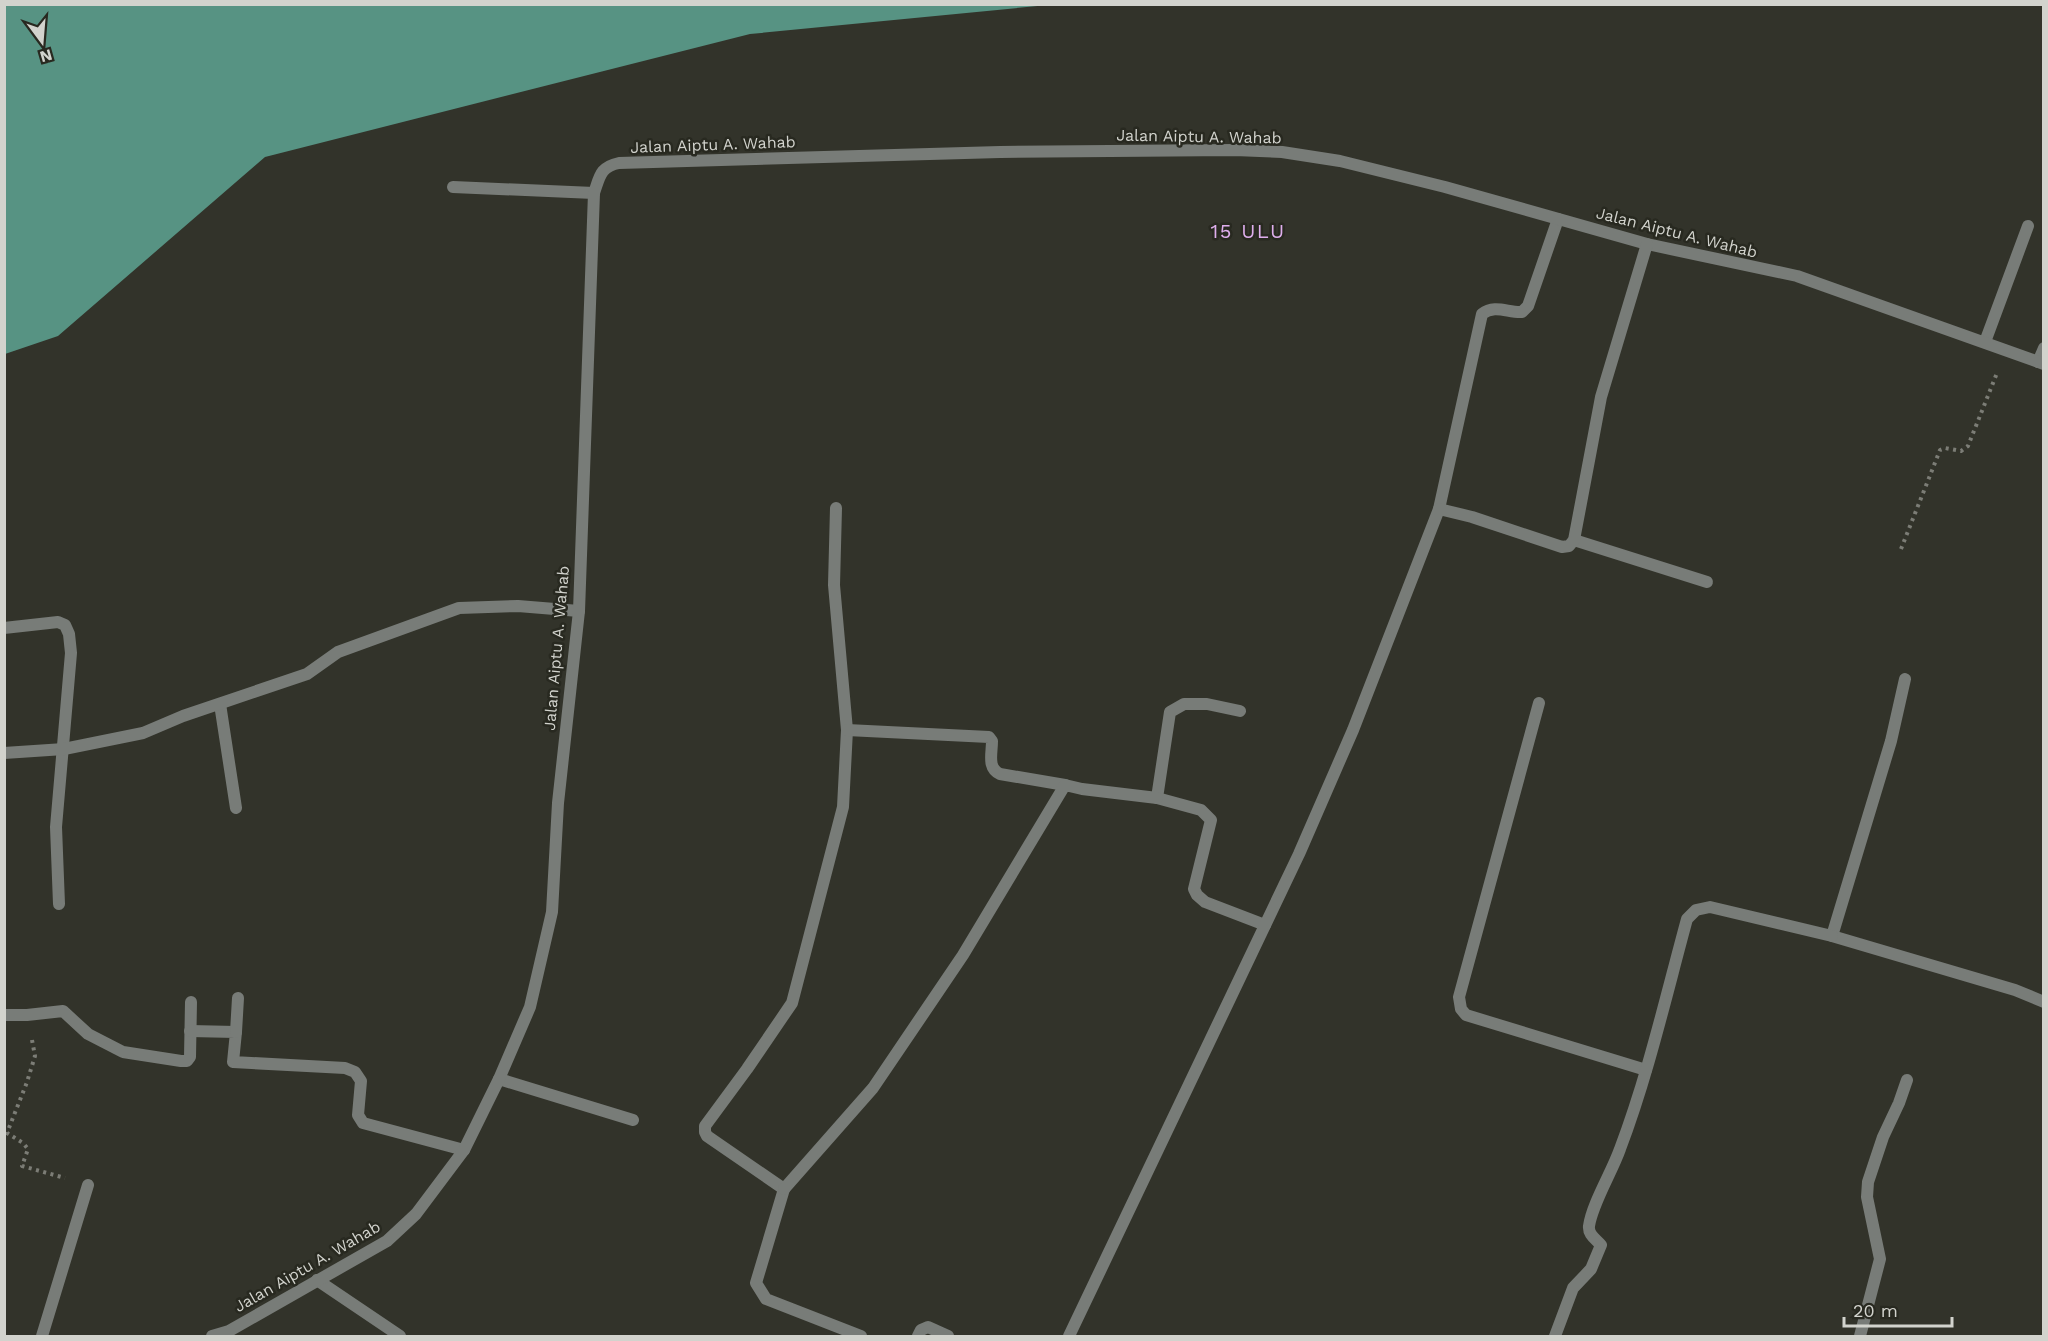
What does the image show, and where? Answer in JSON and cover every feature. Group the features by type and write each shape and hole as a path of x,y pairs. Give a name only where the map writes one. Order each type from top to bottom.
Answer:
{"street":[{"name":"Jalan Aiptu A. Wahab","path":"212,1336 229,1334 317,1280 387,1241 416,1214 464,1150 530,1007 552,912 558,803 579,611 594,193 602,172 608,165 1000,152 1235,150 1282,152 1340,161 1647,244 1797,276 2041,363"},
{"path":"453,188 594,193"},
{"path":"1069,1336 1299,854 1353,730 1439,509 1482,314 1499,309 1522,312 1528,306 1558,219"},
{"path":"1985,342 2028,226"},
{"path":"1439,509 1472,517 1562,547 1569,546 1574,540 1601,398 1647,244"},
{"path":"2041,363 2043,348"},
{"path":"784,1189 707,1136 705,1125 792,1003 843,807 847,730 834,585 836,507"},
{"path":"1574,540 1707,582"},
{"path":"4,753 64,749 143,733 183,716 307,674 338,652 459,608 518,606 579,611"},
{"path":"4,628 58,622 65,625 69,634 70,653 64,749 56,827 59,904"},
{"path":"1832,936 1891,741 1905,679"},
{"path":"220,704 236,808"},
{"path":"1157,798 1170,712 1184,704 1207,704 1240,711"},
{"path":"1539,704 1459,997 1461,1009 1466,1015 1646,1070"},
{"path":"847,730 988,737 992,741 991,766 993,771 1000,774 1082,789 1157,798 1201,810 1211,820 1194,889 1197,895 1205,902 1265,925"},
{"path":"861,1336 766,1299 759,1290 756,1283 784,1189 873,1088 963,955 1065,785"},
{"path":"1555,1336 1573,1288 1591,1269 1600,1250 1601,1245 1591,1235 1589,1226 1620,1150 1646,1070 1687,919 1696,910 1710,907 1832,936 2015,990 2043,1002"},
{"path":"238,998 233,1062 345,1068 355,1072 361,1081 358,1115 363,1123 464,1150"},
{"path":"4,1015 27,1016 63,1011 88,1034 123,1052 187,1061 190,1057 191,1002"},
{"path":"190,1031 236,1032"},
{"path":"499,1078 633,1120"},
{"path":"1860,1336 1880,1254 1867,1197 1868,1182 1883,1137 1907,1080"},
{"path":"42,1336 88,1185"},
{"path":"317,1280 400,1336"},
{"path":"918,1336 921,1330 928,1328 948,1336"}],"path":[{"path":"1901,549 1940,450 1946,448 1961,451 1968,446 2006,350"},
{"path":"27,1016 35,1056 7,1133 28,1149 22,1166 88,1185"}],"water":[{"path":"4,5 1048,5 750,34 265,157 58,336 5,354"}],"district":[{"name":"15 ULU","path":"1248,231"}]}
